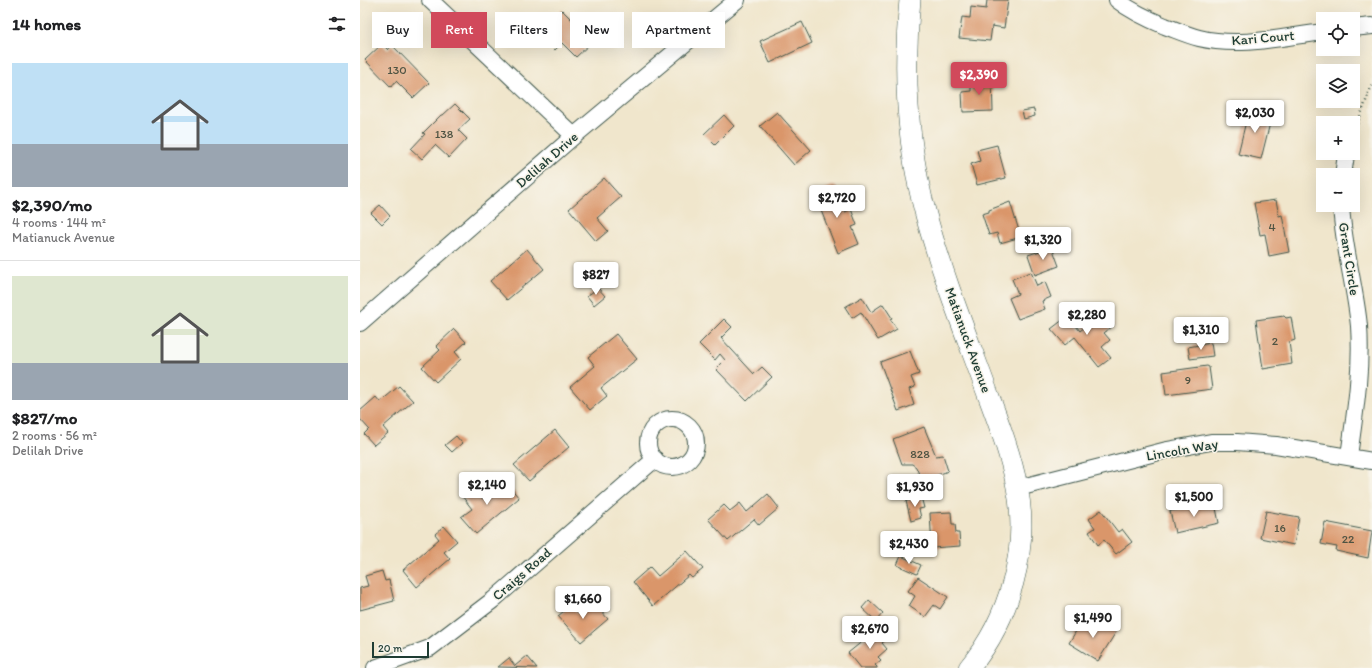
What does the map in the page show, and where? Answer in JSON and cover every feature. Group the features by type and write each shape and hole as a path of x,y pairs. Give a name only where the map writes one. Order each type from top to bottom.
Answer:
{"street":[{"path":"430,0 574,136"},
{"name":"Delilah Drive","path":"360,323 574,136 737,0"},
{"name":"Matianuck Avenue","path":"910,0 907,80 914,161 933,240 1005,440 1018,488 1020,518 1019,547 1010,589 995,628 981,652 969,668"},
{"name":"Kari Court","path":"1117,0 1134,12 1160,24 1200,38 1216,41 1244,42 1316,33"},
{"path":"1360,27 1372,26"},
{"name":"Grant Circle","path":"1342,212 1343,229 1360,340 1357,397 1349,456"},
{"name":"Lincoln Way","path":"1018,488 1167,450 1211,442 1276,445 1372,461"},
{"name":"Craigs Road","path":"375,668 430,648 493,600 655,459"}],"path":[{"path":"1360,117 1372,85"}],"building":[{"path":"987,0 1008,0 1004,28 992,26 990,41 959,38 962,17 970,18 971,7 986,9"},
{"path":"562,10 570,18 570,48 586,48 576,57 562,43 562,12 560,12"},
{"path":"802,22 812,43 770,63 760,41"},
{"path":"378,48 386,48 388,50 390,48 395,48 429,83 413,98 396,81 391,87 365,60"},
{"path":"992,78 993,111 963,112 962,92 971,91 971,79"},
{"path":"455,104 470,119 458,130 467,139 449,158 435,145 422,159 411,149 425,134 423,133 441,115 443,115"},
{"path":"1034,109 1035,116 1024,119 1022,111"},
{"path":"1249,109 1272,115 1261,159 1238,154"},
{"path":"777,112 811,150 794,165 760,126"},
{"path":"724,115 734,126 715,145 704,134"},
{"path":"997,145 1006,178 977,185 971,164 980,161 977,150"},
{"path":"604,178 621,197 597,218 608,231 596,241 569,209"},
{"path":"835,185 845,212 851,209 857,225 852,227 859,244 838,253 814,193"},
{"path":"1276,200 1279,216 1282,215 1289,252 1269,256 1265,234 1260,235 1254,203"},
{"path":"1010,202 1021,237 1000,243 997,233 989,235 982,214"},
{"path":"380,205 390,216 382,224 371,213"},
{"path":"1052,247 1059,266 1035,275 1028,255"},
{"path":"527,249 544,269 507,300 490,281"},
{"path":"1031,272 1037,286 1045,282 1051,297 1042,301 1045,309 1018,319 1009,298 1018,294 1012,279"},
{"path":"598,288 605,296 594,305 587,296"},
{"path":"862,297 871,312 883,304 892,318 890,319 897,329 878,340 861,312 852,318 845,307"},
{"path":"1103,312 1114,325 1104,333 1110,340 1102,347 1111,358 1099,367 1075,337 1065,345 1051,329 1068,316 1080,331"},
{"path":"1284,316 1286,318 1291,317 1295,340 1289,342 1292,364 1263,369 1256,320"},
{"path":"724,319 732,327 721,338 754,374 762,367 772,377 747,401 716,369 725,360 720,354 715,360 699,344"},
{"path":"454,329 466,342 455,352 461,359 436,382 422,367 440,350 436,346"},
{"path":"616,334 637,359 601,388 607,396 590,410 570,387 595,366 588,357"},
{"path":"1211,343 1213,356 1190,359 1188,347"},
{"path":"910,351 919,374 911,377 915,387 909,389 914,405 898,411 880,362"},
{"path":"1207,366 1209,367 1212,389 1166,395 1163,372"},
{"path":"399,386 413,401 383,427 388,433 374,445 364,434 369,429 360,419 360,411 376,397 380,402"},
{"path":"924,427 936,456 943,455 948,471 922,481 916,467 912,464 902,464 893,439"},
{"path":"555,430 569,447 529,481 514,465"},
{"path":"456,436 462,443 452,452 445,445"},
{"path":"505,481 519,498 476,534 461,517 472,509 462,496 473,487 483,499"},
{"path":"768,494 779,508 759,525 754,519 728,541 708,519 724,505 730,511 740,503 747,512"},
{"path":"921,497 924,508 919,509 921,518 911,521 906,501"},
{"path":"1215,503 1219,523 1175,533 1170,511"},
{"path":"1101,510 1118,532 1122,529 1132,542 1116,554 1104,540 1098,545 1089,532 1095,528 1089,519"},
{"path":"1266,511 1299,517 1294,545 1260,538"},
{"path":"951,512 952,524 955,524 956,533 959,533 960,546 932,548 930,513"},
{"path":"1325,522 1372,531 1368,558 1336,551 1337,547 1321,544"},
{"path":"444,526 457,541 444,552 450,559 417,587 403,570 439,539 435,534"},
{"path":"687,551 703,569 692,578 689,575 653,606 633,582 650,567 658,576"},
{"path":"901,556 921,565 917,574 897,565"},
{"path":"382,571 385,581 389,580 394,601 360,610 360,588 368,586 365,576"},
{"path":"918,577 948,597 940,609 934,605 925,617 909,606 915,596 908,591"},
{"path":"869,600 883,613 876,621 862,608"},
{"path":"592,601 608,619 581,642 558,616 570,606 577,613"},
{"path":"1093,617 1116,632 1098,661 1069,643 1079,626 1085,630"},
{"path":"880,627 889,637 882,643 887,649 878,657 881,660 875,665 877,668 860,668 848,653"},
{"path":"527,656 537,668 498,667 509,658 515,666"}]}
